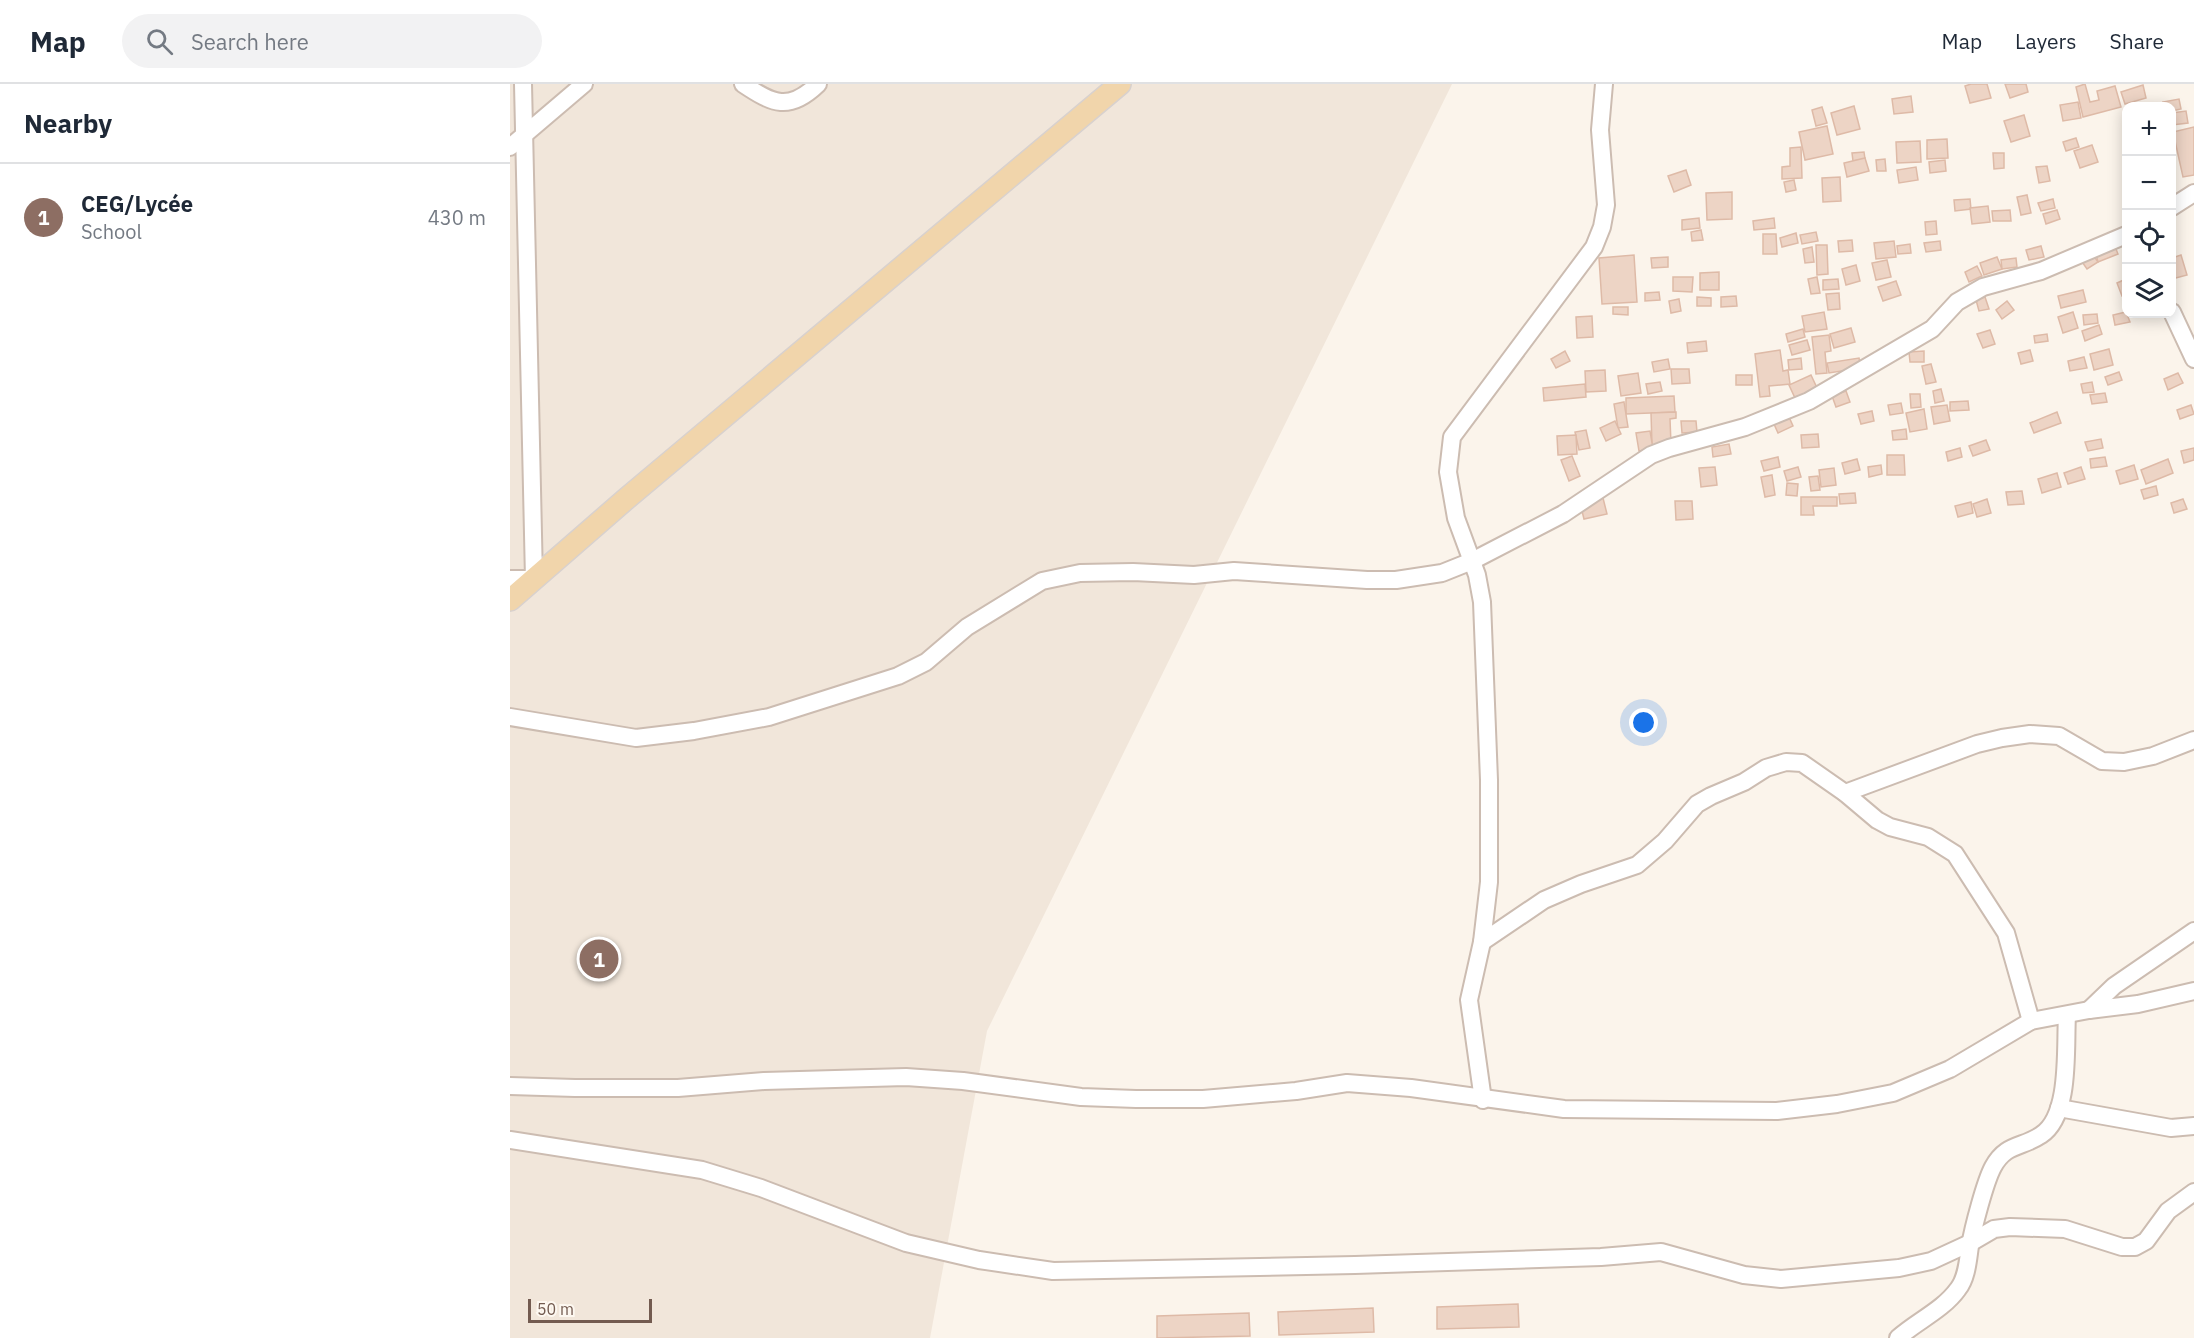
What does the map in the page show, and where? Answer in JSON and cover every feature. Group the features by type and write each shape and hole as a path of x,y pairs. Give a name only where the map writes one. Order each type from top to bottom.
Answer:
{"main road":[{"path":"510,600 626,499 1120,84"}],"street":[{"path":"510,579 534,579 523,84"},
{"path":"510,147 584,84"},
{"path":"743,84 770,101 783,104 799,99 818,84"},
{"path":"1483,1100 1469,1000 1482,942 1489,882 1489,780 1482,602 1472,561 1456,518 1448,471 1452,437 1594,247 1602,227 1606,205 1600,130 1604,84"},
{"path":"2176,204 2194,193"},
{"path":"510,717 636,738 694,731 769,717 897,676 926,662 967,627 1042,581 1080,573 1133,572 1194,575 1233,571 1396,580 1442,573 1472,561 1563,514 1651,455 1745,427 1809,401 1932,328 1957,302 1983,286 2041,271 2122,238"},
{"path":"2175,318 2194,359"},
{"path":"1845,793 1977,744 2002,738 2030,734 2059,736 2102,761 2124,762 2153,756 2194,740"},
{"path":"1482,942 1544,900 1581,884 1637,865 1665,842 1697,804 1766,768 1786,762 1802,763 1845,793 1877,820 1890,827 1928,837 1955,854 2006,933 2031,1021"},
{"path":"2090,1010 2114,986 2194,930"},
{"path":"510,1086 678,1088 764,1081 906,1077 963,1081 1082,1097 1203,1099 1347,1083 1411,1088 1564,1110 1777,1111 1838,1104 1893,1093 1940,1073 2031,1021 2138,1004 2194,991"},
{"path":"1898,1338 1911,1326 1937,1309 1959,1289 1967,1267 1970,1243 1992,1167 2007,1150 2041,1135 2054,1120 2063,1098 2067,1015"},
{"path":"2059,1108 2171,1128 2194,1126"},
{"path":"510,1140 702,1170 761,1188 906,1242 979,1260 1053,1270 1354,1265 1601,1257 1661,1252 1744,1275 1781,1279 1931,1262 1994,1229 2010,1227 2065,1229 2122,1247 2135,1247 2146,1241 2168,1211 2194,1192"}],"shaded area":[{"path":"510,84 1452,84 987,1031 930,1338 510,1338"}],"building":[{"path":"1987,84 1991,98 1970,103 1965,86"},
{"path":"2005,84 2026,84 2028,92 2010,98"},
{"path":"2085,84 2090,102 2099,100 2097,91 2115,86 2121,107 2083,117 2076,87"},
{"path":"2143,85 2146,98 2124,102 2121,92"},
{"path":"1911,96 1913,112 1894,114 1892,99"},
{"path":"2179,99 2181,109 2176,110 2176,102 2163,102"},
{"path":"2078,102 2081,118 2063,121 2060,105"},
{"path":"1854,106 1860,129 1837,135 1831,113"},
{"path":"1822,107 1827,123 1816,126 1812,110"},
{"path":"2186,111 2188,123 2176,124 2176,112"},
{"path":"2024,115 2030,136 2011,142 2004,121"},
{"path":"1827,126 1833,154 1805,160 1799,132"},
{"path":"2194,127 2194,175 2183,177 2176,146 2176,131"},
{"path":"2076,138 2079,147 2066,151 2063,142"},
{"path":"1947,139 1948,158 1927,159 1927,140"},
{"path":"1920,141 1921,162 1897,163 1896,142"},
{"path":"2092,145 2098,162 2080,168 2074,151"},
{"path":"1801,147 1802,178 1782,179 1782,167 1790,166 1790,148"},
{"path":"1864,152 1865,159 1853,161 1852,153"},
{"path":"1993,153 2004,153 2004,168 1994,169"},
{"path":"1865,158 1869,171 1847,177 1844,163"},
{"path":"1885,159 1886,171 1877,171 1876,160"},
{"path":"1945,160 1946,171 1930,173 1929,162"},
{"path":"2047,166 2050,181 2039,183 2036,167"},
{"path":"1916,167 1918,180 1899,183 1897,170"},
{"path":"1686,170 1691,185 1674,192 1668,176"},
{"path":"1840,177 1841,201 1823,202 1822,178"},
{"path":"1794,180 1796,190 1786,192 1784,182"},
{"path":"1732,192 1732,219 1707,220 1706,193"},
{"path":"2027,195 2031,213 2021,215 2017,197"},
{"path":"1970,199 1971,209 1955,211 1954,200"},
{"path":"2053,199 2055,208 2041,211 2038,203"},
{"path":"1988,206 1990,222 1972,224 1970,208"},
{"path":"2010,210 2011,221 1993,221 1992,211"},
{"path":"2057,210 2060,219 2046,224 2043,214"},
{"path":"1699,218 1700,228 1682,230 1682,220"},
{"path":"1774,218 1775,228 1754,230 1753,221"},
{"path":"1936,221 1937,234 1926,235 1925,222"},
{"path":"1701,230 1703,240 1692,241 1691,232"},
{"path":"1816,232 1818,241 1802,244 1800,235"},
{"path":"1796,233 1798,243 1782,247 1780,238"},
{"path":"1763,234 1776,234 1777,254 1763,254"},
{"path":"1852,240 1853,251 1839,252 1838,241"},
{"path":"1894,241 1896,257 1876,259 1874,243"},
{"path":"1940,241 1941,250 1926,252 1924,243"},
{"path":"1910,244 1911,253 1898,254 1897,246"},
{"path":"2114,244 2118,254 2098,262 2095,251"},
{"path":"1816,245 1827,245 1828,274 1817,275"},
{"path":"2041,246 2044,257 2029,260 2026,250"},
{"path":"1812,247 1814,262 1805,263 1803,249"},
{"path":"2091,252 2098,262 2087,269 2080,259"},
{"path":"1634,255 1637,302 1602,304 1599,258"},
{"path":"2181,255 2187,275 2176,278 2176,257"},
{"path":"1668,257 1668,267 1652,268 1651,258"},
{"path":"1997,257 2002,269 1984,275 1980,263"},
{"path":"2016,258 2017,267 2002,269 2001,260"},
{"path":"1887,260 1891,277 1876,280 1872,263"},
{"path":"1856,265 1860,281 1846,285 1842,269"},
{"path":"1977,266 1982,276 1969,282 1965,272"},
{"path":"1719,272 1719,290 1700,290 1700,273"},
{"path":"1673,277 1693,277 1692,292 1673,291"},
{"path":"1817,277 1820,293 1811,294 1808,279"},
{"path":"1838,279 1839,289 1823,290 1823,280"},
{"path":"1896,281 1901,295 1883,301 1878,287"},
{"path":"2122,281 2122,296 2117,283"},
{"path":"2083,290 2086,302 2061,308 2058,296"},
{"path":"1659,292 1660,300 1645,301 1645,293"},
{"path":"1839,293 1840,309 1828,310 1826,294"},
{"path":"1736,296 1737,306 1721,307 1721,297"},
{"path":"1697,297 1711,298 1711,306 1697,306"},
{"path":"1985,297 1989,309 1979,311 1976,300"},
{"path":"1679,299 1681,311 1671,313 1669,301"},
{"path":"2007,301 2014,310 2002,319 1996,310"},
{"path":"1613,307 1628,307 1628,315 1613,314"},
{"path":"1824,312 1827,329 1805,332 1802,316"},
{"path":"2073,312 2078,328 2063,333 2058,317"},
{"path":"2122,313 2122,318 2128,318 2130,322 2115,325 2113,315"},
{"path":"2097,314 2098,323 2084,325 2083,315"},
{"path":"1592,316 1593,337 1577,338 1576,317"},
{"path":"2099,325 2102,334 2085,341 2082,331"},
{"path":"1851,328 1855,342 1834,348 1830,334"},
{"path":"1803,329 1805,337 1788,342 1786,334"},
{"path":"1990,330 1995,344 1983,348 1977,334"},
{"path":"2047,334 2048,341 2035,343 2034,336"},
{"path":"1829,335 1831,351 1825,352 1827,373 1816,374 1812,337"},
{"path":"1807,340 1810,350 1792,355 1789,345"},
{"path":"1706,341 1707,351 1688,353 1687,343"},
{"path":"2109,349 2113,365 2094,370 2090,354"},
{"path":"1780,350 1783,371 1788,370 1790,384 1769,386 1770,396 1760,397 1755,354"},
{"path":"2030,350 2033,361 2021,364 2018,353"},
{"path":"1565,351 1570,361 1556,368 1551,359"},
{"path":"1924,351 1924,362 1910,362 1909,352"},
{"path":"2084,357 2087,368 2070,371 2068,361"},
{"path":"1801,358 1802,369 1789,370 1788,360"},
{"path":"1859,358 1861,368 1829,373 1827,363"},
{"path":"1668,359 1670,369 1654,372 1652,362"},
{"path":"1931,364 1936,382 1926,384 1922,366"},
{"path":"1671,369 1689,369 1690,383 1672,384"},
{"path":"1605,370 1606,391 1586,392 1585,371"},
{"path":"2119,372 2122,380 2108,385 2105,377"},
{"path":"1638,373 1641,393 1621,396 1618,376"},
{"path":"2178,373 2183,383 2168,390 2164,379"},
{"path":"1736,375 1752,375 1752,385 1736,385"},
{"path":"1811,375 1817,388 1795,398 1789,385"},
{"path":"1660,382 1662,391 1648,394 1646,384"},
{"path":"2092,382 2094,392 2083,393 2081,384"},
{"path":"1585,384 1586,397 1544,401 1543,388"},
{"path":"1941,389 1944,401 1935,403 1933,391"},
{"path":"1846,391 1850,402 1836,407 1832,396"},
{"path":"2105,393 2107,402 2092,404 2090,395"},
{"path":"1910,394 1920,394 1921,407 1911,408"},
{"path":"1674,396 1675,412 1626,414 1626,398"},
{"path":"1968,401 1969,410 1950,411 1950,402"},
{"path":"1624,402 1628,427 1618,428 1614,404"},
{"path":"1901,403 1903,413 1890,415 1888,405"},
{"path":"1947,405 1950,421 1934,424 1931,407"},
{"path":"2191,405 2194,414 2180,419 2177,410"},
{"path":"1924,409 1927,429 1910,432 1906,413"},
{"path":"1872,411 1874,421 1861,424 1858,414"},
{"path":"1676,412 1676,418 1670,419 1671,444 1652,445 1651,413"},
{"path":"2057,412 2061,423 2034,433 2030,423"},
{"path":"1789,417 1793,426 1778,433 1774,424"},
{"path":"1615,421 1621,434 1606,441 1600,428"},
{"path":"1681,421 1696,421 1697,432 1682,433"},
{"path":"1906,429 1907,439 1893,440 1892,431"},
{"path":"1586,430 1590,448 1579,450 1575,432"},
{"path":"1650,431 1653,449 1639,451 1636,433"},
{"path":"1818,434 1819,447 1802,448 1801,435"},
{"path":"1576,435 1577,454 1558,455 1557,436"},
{"path":"2101,439 2103,448 2088,451 2085,442"},
{"path":"1986,440 1990,450 1973,456 1969,446"},
{"path":"1729,444 1731,454 1713,457 1712,447"},
{"path":"1960,448 1962,457 1948,461 1946,452"},
{"path":"2194,448 2194,460 2184,463 2181,451"},
{"path":"1887,455 1904,455 1905,475 1887,475"},
{"path":"1572,456 1580,476 1569,481 1561,460"},
{"path":"1778,457 1780,467 1764,471 1761,461"},
{"path":"2105,457 2107,466 2091,468 2090,459"},
{"path":"1857,459 1860,470 1845,474 1842,463"},
{"path":"2168,459 2173,473 2146,484 2141,470"},
{"path":"1881,465 1882,474 1869,477 1868,467"},
{"path":"2134,465 2138,479 2120,484 2116,471"},
{"path":"1715,467 1717,485 1701,487 1699,468"},
{"path":"1798,467 1801,477 1787,481 1784,471"},
{"path":"2081,467 2085,479 2068,484 2064,473"},
{"path":"1834,468 1836,485 1821,487 1819,470"},
{"path":"2057,473 2061,487 2042,493 2038,479"},
{"path":"1772,475 1775,495 1765,497 1761,477"},
{"path":"1818,476 1820,490 1811,491 1809,477"},
{"path":"1787,483 1798,484 1797,496 1786,495"},
{"path":"2156,486 2158,495 2144,499 2141,490"},
{"path":"2022,491 2024,504 2008,505 2006,492"},
{"path":"1855,493 1856,503 1840,504 1839,494"},
{"path":"1801,497 1837,497 1837,506 1813,506 1814,515 1801,515"},
{"path":"1603,498 1607,514 1584,519 1580,503"},
{"path":"1987,499 1991,513 1977,517 1973,504"},
{"path":"2183,499 2187,509 2174,513 2171,503"},
{"path":"1675,501 1692,501 1693,519 1676,520"},
{"path":"1971,502 1973,513 1958,517 1955,506"},
{"path":"1518,1304 1519,1327 1437,1329 1437,1307"},
{"path":"1373,1308 1374,1332 1279,1335 1278,1312"},
{"path":"1249,1313 1250,1336 1157,1338 1157,1316"}],"place":[{"name":"CEG/Lycée","path":"599,959"}]}
